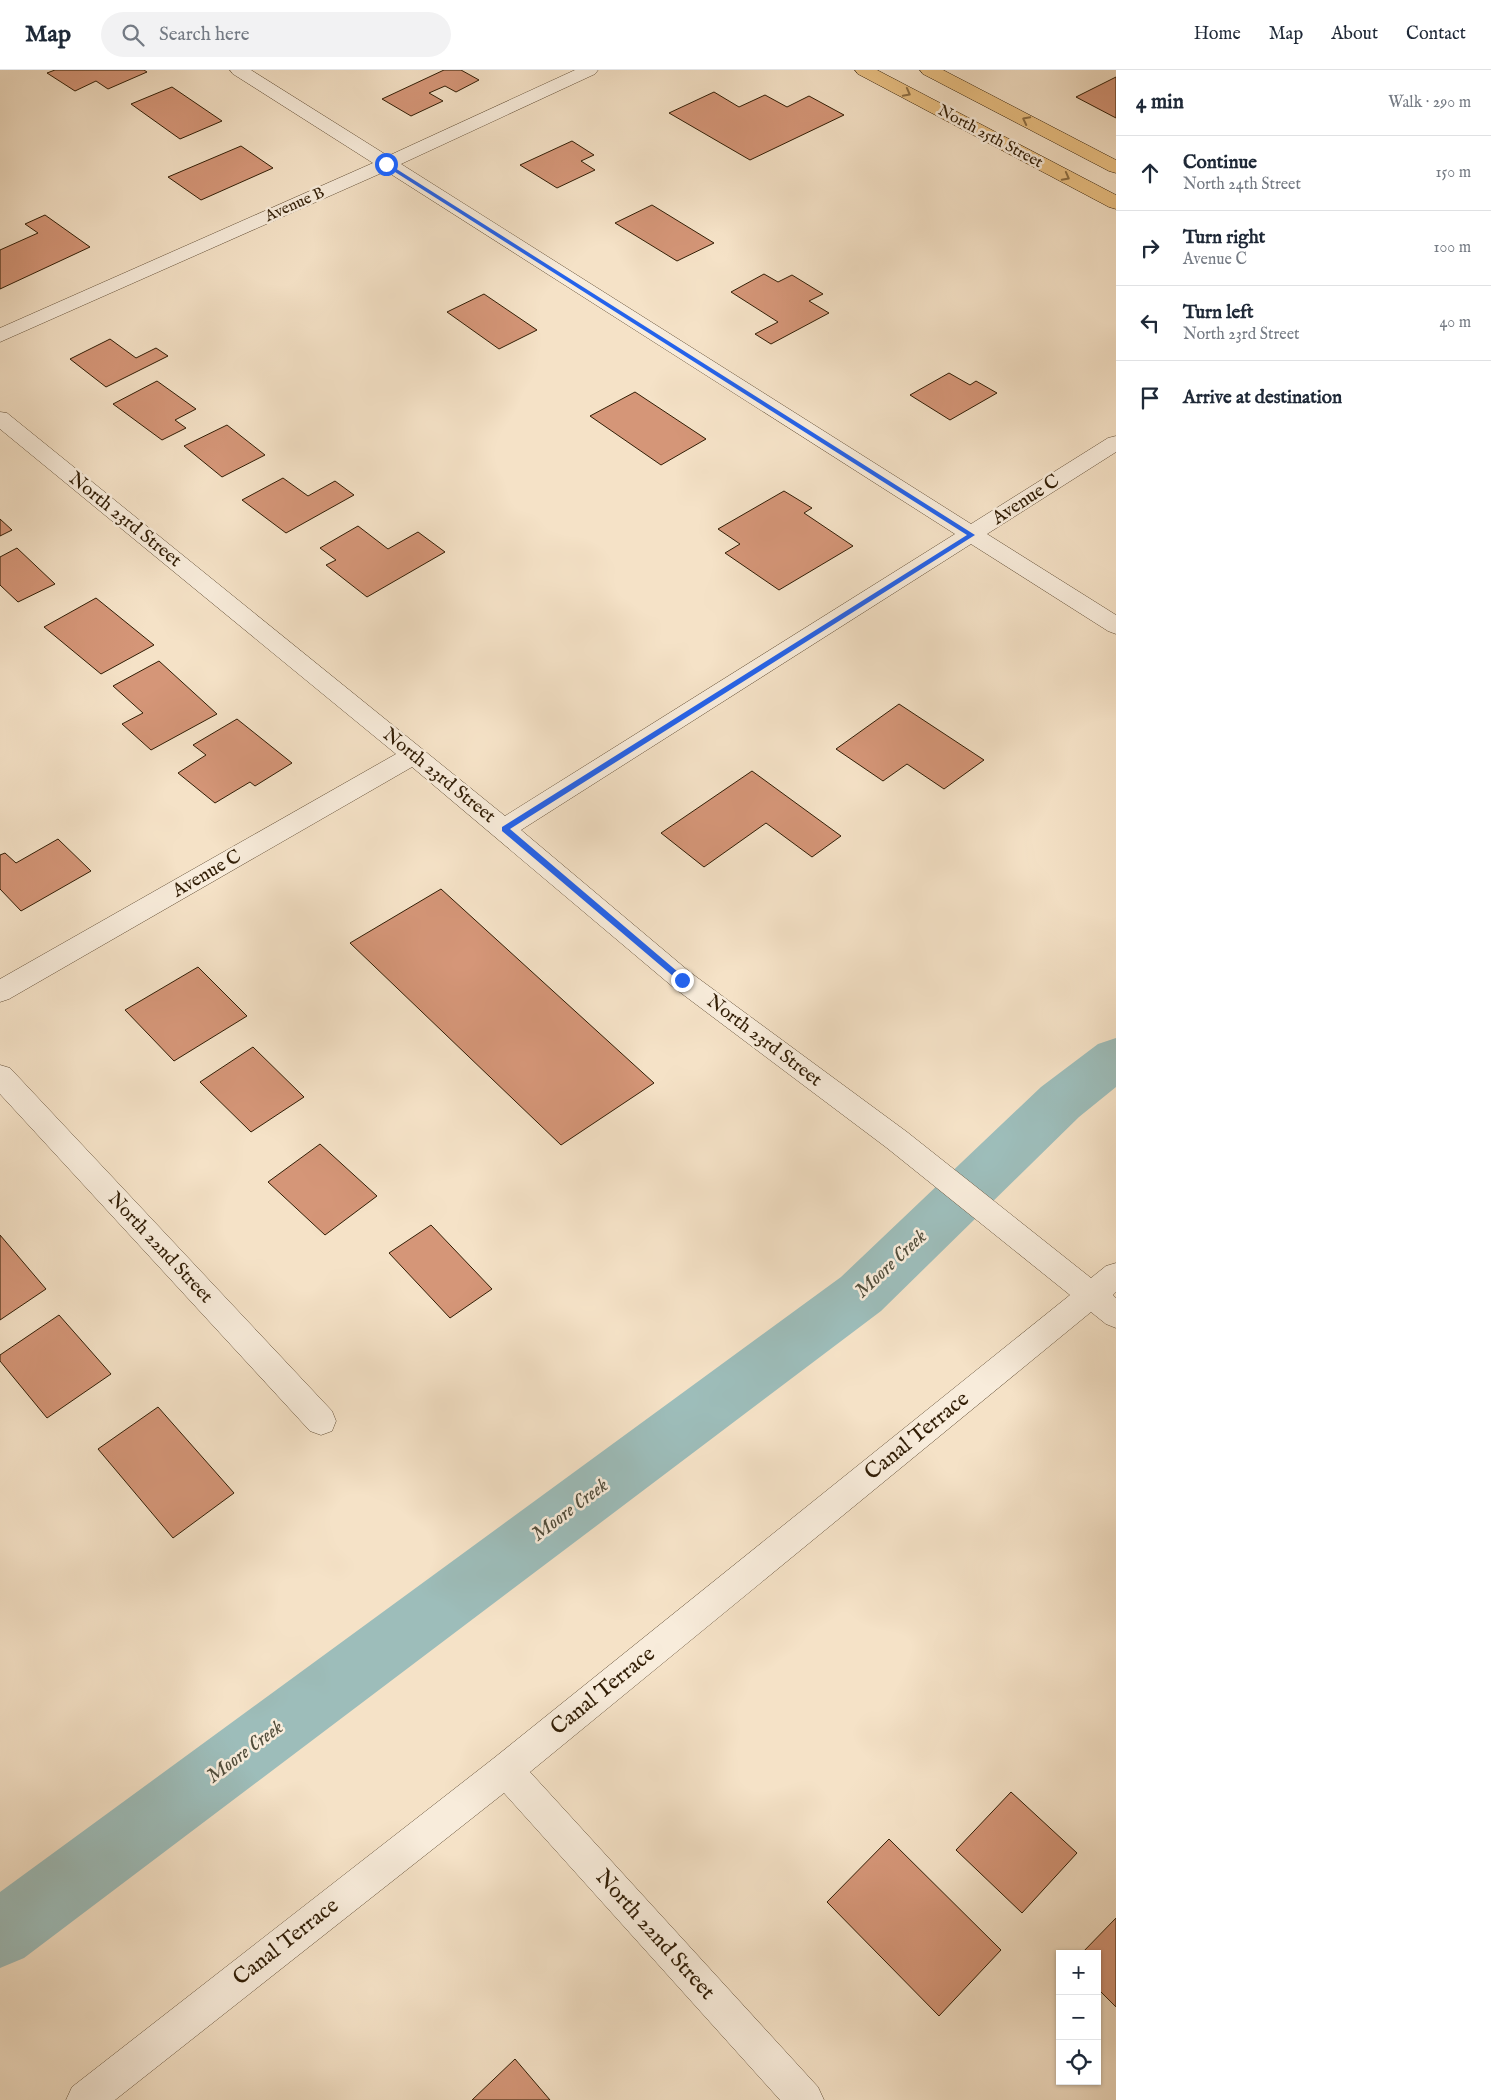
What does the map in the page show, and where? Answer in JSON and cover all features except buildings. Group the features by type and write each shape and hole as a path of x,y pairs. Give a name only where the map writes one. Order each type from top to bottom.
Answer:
{"main road":[{"name":"North 25th Street","path":"864,70 1116,203"},
{"name":"North 25th Street","path":"929,70 1116,167"}],"street":[{"path":"239,70 1116,626"},
{"name":"Avenue B","path":"0,336 386,164 589,70"},
{"name":"North 23rd Street","path":"0,418 504,829 682,980 897,1140 1116,1315"},
{"name":"Avenue C","path":"504,829 972,535 1116,442"},
{"name":"Avenue C","path":"0,992 414,755"},
{"name":"North 22nd Street","path":"0,1076 321,1421"},
{"name":"Canal Terrace","path":"85,2100 506,1770 1116,1275"},
{"name":"North 22nd Street","path":"506,1770 805,2100"}],"waterway":[{"name":"Moore Creek","path":"0,1934 861,1294 1060,1102 1116,1058"}],"route":[{"path":"386,164 972,535 504,829 682,980"}]}
